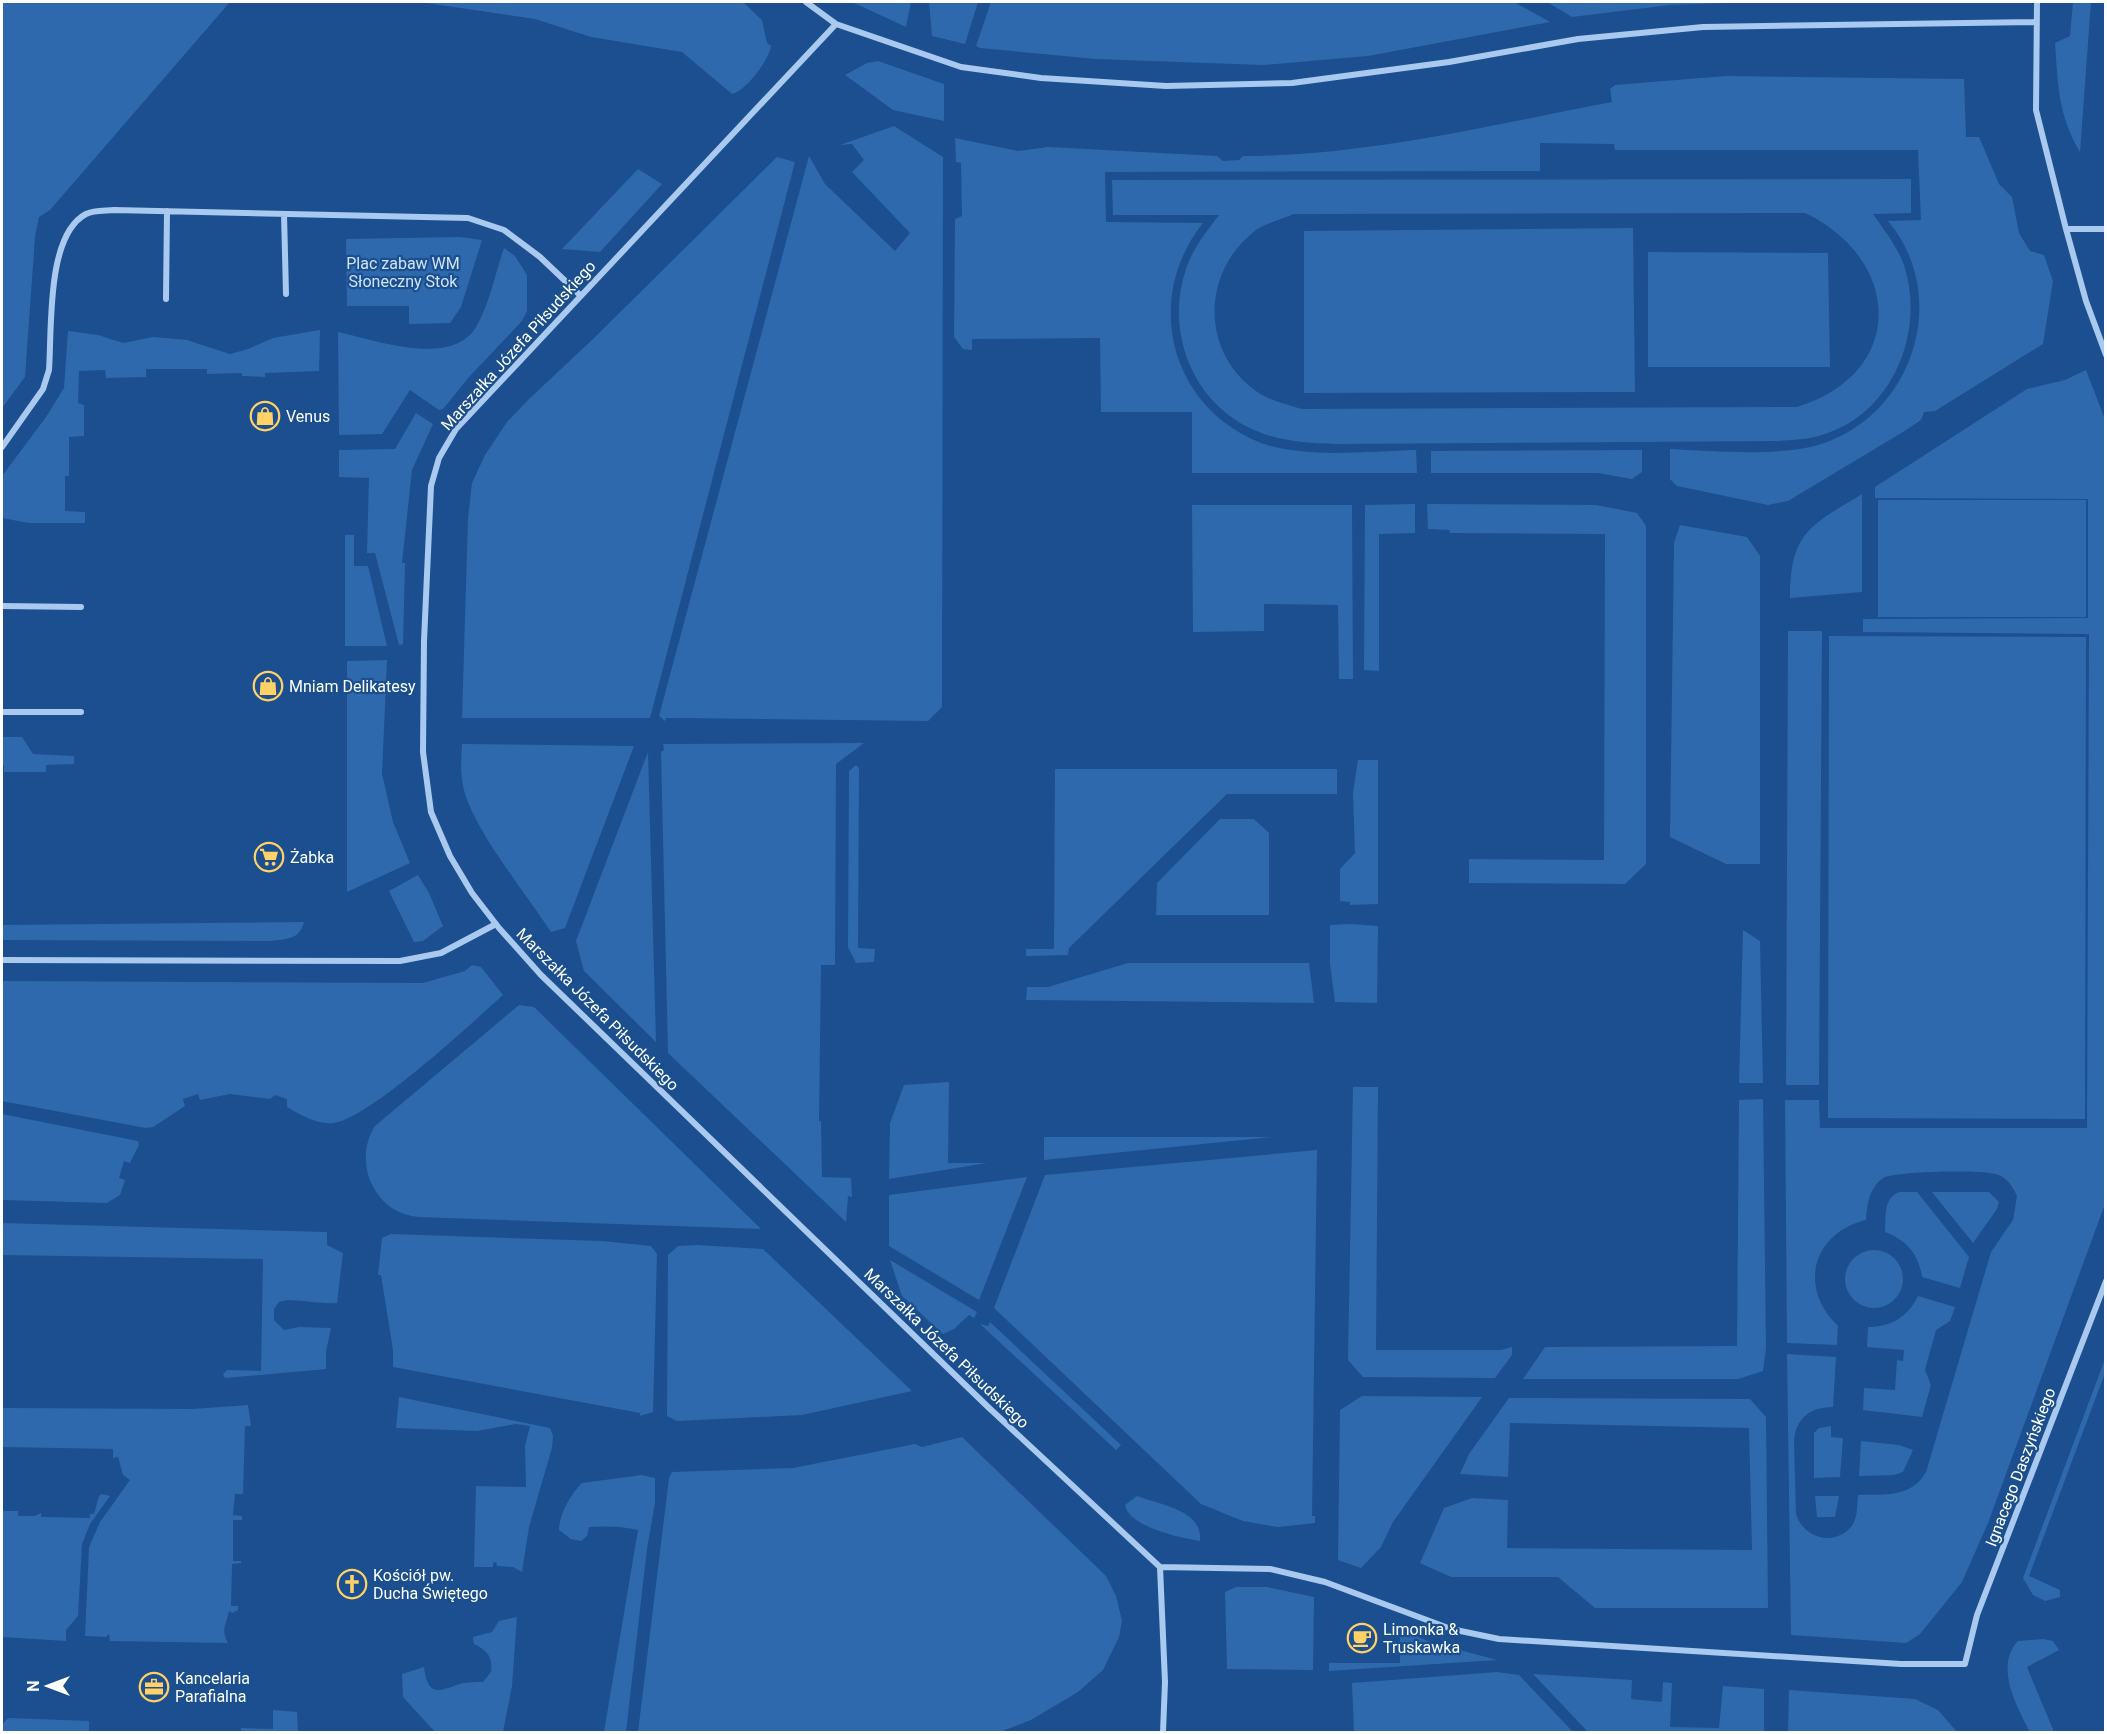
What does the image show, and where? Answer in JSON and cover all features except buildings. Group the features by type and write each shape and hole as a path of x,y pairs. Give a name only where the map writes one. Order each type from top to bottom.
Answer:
{"street":[{"path":"806,2 836,24 960,66 1041,78 1166,86 1292,83 1449,62 1578,39 1703,27 2035,22"},
{"path":"2037,2 2035,22 2036,110 2086,302 2106,355"},
{"name":"Marszałka Józefa Piłsudskiego","path":"836,24 456,429 439,458 431,486 424,641 423,752 431,812 450,856 496,924 531,965 987,1406 1160,1567"},
{"path":"2,447 43,389 49,370 58,252 70,227 88,213 114,210 468,218 504,230 540,257 581,296"},
{"path":"166,299 167,211"},
{"path":"284,214 286,294"},
{"path":"2066,229 2106,229"},
{"path":"2,606 81,607"},
{"path":"2,712 81,712"},
{"path":"2,960 400,961 441,953 496,924"},
{"name":"Ignacego Daszyńskiego","path":"1160,1567 1270,1569 1324,1582 1450,1629 1499,1638 1901,1664 1965,1664 1977,1615 2106,1281"},
{"path":"1160,1567 1165,1682 1163,1732"}],"green space":[{"path":"2,2 230,2 50,210 39,217 35,237 25,377 2,408"},
{"path":"420,2 743,2 762,20 767,43 771,46 756,74 738,92 732,94 682,52 591,37 535,19"},
{"path":"852,2 911,2 906,27"},
{"path":"929,2 978,2 965,44 932,36"},
{"path":"991,2 1514,2 1550,22 1368,56 1263,65 1096,59 980,48 976,46"},
{"path":"1547,2 1752,2 1670,5 1572,17"},
{"path":"2073,2 2091,2 2080,152 2067,125 2060,99 2055,43 2070,36"},
{"path":"878,61 944,84 944,121 893,110 845,75 867,63"},
{"path":"1726,76 1964,79 1966,137 1979,137 1999,184 2012,197 2019,233 2030,251 2044,255 2053,281 2043,344 1935,411 1924,412 1921,420 1903,432 1788,501 1768,505 1677,486 1670,479 1670,449 1767,452 1805,448 1821,444 1853,429 1880,407 1900,380 1913,349 1919,317 1917,283 1907,251 1888,221 1921,220 1918,150 1615,150 1614,144 1540,143 1540,171 1105,172 1106,222 1203,223 1184,253 1174,284 1171,316 1175,348 1186,377 1205,404 1230,426 1261,443 1278,448 1317,453 1416,450 1417,473 1192,473 1192,412 1101,412 1100,338 972,339 972,350 963,349 954,337 955,219 962,216 961,163 956,162 955,138 1018,151 1048,147 1217,156 1223,161 1239,160 1243,156 1336,151 1429,138 1612,102 1610,89 1615,85"},
{"path":"894,126 943,157 942,707 928,721 666,718 665,721 659,716 809,156 825,184 895,251 910,233 852,172 864,160 852,144 840,145"},
{"path":"777,157 795,162 650,718 462,718 468,518 472,483 485,455 507,422 529,399"},
{"path":"638,169 662,184 600,252 562,249"},
{"path":"1911,179 1911,213 1873,214 1894,245 1904,265 1910,290 1907,340 1899,364 1887,386 1871,406 1851,422 1828,433 1810,438 1778,441 1336,444 1287,440 1259,432 1236,420 1217,405 1202,386 1190,365 1182,342 1179,318 1180,293 1186,269 1196,247 1219,215 1113,215 1112,180","holes":["1805,213 1837,233 1860,258 1874,286 1879,315 1873,344 1858,369 1833,391 1797,407 1302,409 1269,399 1252,388 1235,371 1223,352 1216,331 1215,309 1218,287 1226,266 1238,247 1256,230 1294,214"]},
{"path":"1633,228 1635,392 1304,393 1304,231"},
{"name":"Plac zabaw WM Słoneczny Stok","path":"460,237 482,240 461,307 450,323 409,324 409,306 347,306 346,239"},
{"path":"504,248 515,256 527,275 527,311 522,321 470,376 443,409 439,410 410,390 382,434 339,435 338,332 412,348 432,349 450,346 465,339 476,327 485,308"},
{"path":"1648,252 1828,253 1830,367 1648,367"},
{"path":"320,330 319,371 265,373 265,377 242,376 242,373 207,374 207,369 146,369 146,377 106,378 105,370 79,371 78,403 84,405 84,436 69,437 69,476 65,476 65,511 85,512 85,523 29,523 2,518 2,476 46,417 64,388 68,331 98,335 123,343 153,337 187,340 230,354 273,338"},
{"path":"2086,370 2106,422 2105,1204 1988,1523 1962,1582 1920,1634 1906,1643 1791,1635 1787,1354 1836,1357 1833,1407 1817,1409 1806,1415 1798,1426 1794,1441 1796,1514 1811,1534 1827,1538 1835,1537 1843,1534 1853,1525 1857,1513 1858,1495 1897,1493 1913,1486 1926,1472 1991,1252 2013,1220 2017,1196 2005,1179 1991,1173 1921,1172 1883,1178 1872,1192 1866,1220 1848,1227 1833,1237 1823,1249 1817,1264 1815,1279 1818,1295 1826,1311 1838,1326 1837,1345 1787,1343 1785,1100 1819,1100 1820,1128 2087,1128 2089,634 1863,632 1863,619 2088,618 2088,499 1875,498 1875,487 2027,389 2065,380"},
{"path":"416,413 433,424 412,470 402,563 405,563 403,644 399,645 375,553 367,553 369,478 339,477 339,450 395,449"},
{"path":"1642,450 1642,472 1632,479 1598,473 1431,473 1431,451"},
{"path":"1862,494 1862,592 1790,598 1794,558 1806,533 1829,514"},
{"path":"1878,500 2086,500 2086,617 1878,617"},
{"path":"1415,504 1415,533 1379,534 1379,671 1364,670 1365,505"},
{"path":"1427,504 1596,505 1637,513 1646,526 1646,864 1625,884 1469,883 1469,859 1604,860 1605,534 1450,533 1449,530 1428,529"},
{"path":"1192,505 1352,505 1353,679 1339,679 1338,605 1264,604 1264,631 1193,632"},
{"path":"1680,525 1747,537 1760,556 1760,864 1726,864 1670,837 1674,543"},
{"path":"345,535 354,535 354,566 368,566 387,646 345,646"},
{"path":"1788,631 1822,631 1819,1085 1786,1085"},
{"path":"1829,636 2086,637 2085,1119 1828,1118"},
{"path":"387,660 382,774 393,822 410,863 347,892 347,661"},
{"path":"2,737 22,737 33,754 74,756 74,764 46,765 46,772 4,772"},
{"path":"864,743 836,764 835,965 821,965 819,1121 821,1121 822,1177 851,1178 852,1197 848,1196 846,1222 668,1053 661,752 664,750 663,744"},
{"path":"462,744 634,746 565,928 551,932 478,824 464,790 461,767"},
{"path":"648,752 656,1042 584,971 576,941"},
{"path":"1358,760 1378,760 1378,904 1350,905 1350,902 1340,901 1340,869 1355,853 1353,793"},
{"path":"856,765 859,768 858,948 875,949 874,962 856,963 848,947 849,771"},
{"path":"1055,769 1337,769 1337,794 1227,794 1069,948 1068,955 1026,956 1026,949 1054,949"},
{"path":"1220,819 1254,819 1269,833 1269,915 1156,915 1157,883"},
{"path":"418,875 429,893 443,926 423,941 414,942 389,891"},
{"path":"304,922 296,935 287,939 270,941 2,940 2,925"},
{"path":"1330,925 1378,926 1377,1003 1335,1002 1330,964"},
{"path":"1743,930 1760,941 1763,1083 1739,1083"},
{"path":"1128,963 1309,963 1314,1003 1026,1000 1027,987 1048,987"},
{"path":"472,965 481,967 503,995 395,1088 372,1105 351,1117 334,1123 316,1121 303,1116 287,1107 287,1099 275,1095 270,1099 230,1094 200,1100 198,1094 183,1099 185,1106 153,1127 146,1128 2,1101 2,981 423,983 465,971"},
{"path":"519,1005 534,1007 761,1229 418,1217 389,1206 371,1184 367,1170 368,1140 375,1126"},
{"path":"949,1082 948,1163 987,1163 889,1179 890,1123 904,1085"},
{"path":"1353,1087 1378,1087 1376,1350 1501,1350 1512,1347 1512,1355 1495,1378 1363,1377 1348,1360"},
{"path":"1763,1099 1766,1348 1763,1371 1738,1379 1523,1379 1545,1347 1737,1346 1739,1100"},
{"path":"2,1114 138,1141 139,1145 130,1163 124,1161 119,1178 125,1180 120,1195 107,1203 2,1200"},
{"path":"1044,1137 1272,1137 1044,1160"},
{"path":"1317,1150 1312,1516 1315,1516 1315,1523 1278,1527 1243,1521 1201,1504 994,1308 1045,1175"},
{"path":"1027,1177 979,1300 889,1246 889,1195"},
{"path":"1899,1192 1917,1192 1969,1257 1960,1288 1922,1277 1911,1249 1900,1239 1885,1232 1888,1204 1890,1199"},
{"path":"1932,1192 1989,1192 1999,1202 1997,1209 1973,1243"},
{"path":"2,1223 327,1232 327,1245 343,1253 337,1303 284,1301 279,1302 274,1309 274,1320 284,1330 299,1327 331,1328 326,1352 326,1369 225,1378 223,1374 227,1370 261,1371 263,1259 2,1255"},
{"path":"391,1234 602,1241 651,1246 657,1254 653,1412 640,1416 640,1413 393,1367 393,1350 381,1275 378,1275 382,1238"},
{"path":"678,1246 763,1249 912,1391 802,1415 677,1421 667,1416 668,1255"},
{"path":"1874,1250 1885,1252 1898,1263 1903,1279 1901,1290 1890,1303 1874,1308 1863,1306 1850,1295 1845,1279 1847,1268 1858,1255"},
{"path":"890,1260 977,1312 974,1318 969,1315 954,1329 943,1334 902,1296"},
{"path":"1918,1296 1955,1307 1950,1321 1936,1330 1925,1370 1931,1385 1922,1417 1863,1410 1864,1388 1895,1390 1897,1360 1903,1361 1904,1350 1867,1347 1868,1327 1884,1325 1898,1319 1909,1310"},
{"path":"990,1322 1121,1445 1116,1450 980,1324 988,1326"},
{"path":"2105,1359 2105,1373 2029,1576 2060,1590 2060,1597 2045,1601 2033,1595 2023,1578"},
{"path":"1362,1396 1482,1397 1393,1522 1381,1547 1361,1568 1338,1560 1340,1410"},
{"path":"399,1397 550,1428 553,1436 552,1448 529,1527 522,1572 513,1567 497,1566 496,1562 493,1563 493,1567 474,1567 476,1486 526,1487 525,1446 530,1426 516,1424 477,1431 396,1428"},
{"path":"1509,1398 1750,1399 1766,1417 1768,1608 1595,1608 1558,1577 1451,1577 1420,1563 1444,1508 1472,1498 1508,1500 1507,1548 1752,1550 1749,1428 1510,1423 1508,1477 1460,1474 1469,1454"},
{"path":"248,1405 251,1426 245,1426 243,1494 235,1494 233,1515 242,1516 242,1520 233,1520 233,1561 241,1561 241,1563 232,1564 231,1606 238,1606 238,1610 232,1613 229,1611 224,1630 228,1643 110,1641 109,1634 106,1637 85,1636 89,1547 100,1522 130,1480 123,1475 118,1457 113,1458 113,1449 2,1447 2,1408 193,1409"},
{"path":"1831,1426 1831,1437 1843,1438 1840,1477 1814,1478 1814,1433 1819,1428"},
{"path":"962,1437 1106,1576 1116,1596 1122,1621 1119,1637 1103,1670 1078,1692 1031,1720 1000,1732 638,1732 669,1478 672,1472 793,1468 915,1444 922,1447"},
{"path":"1861,1441 1899,1445 1913,1450 1903,1472 1894,1475 1859,1476"},
{"path":"642,1475 655,1478 655,1503 647,1549 626,1732 604,1732 638,1530 589,1527 587,1536 581,1541 571,1539 559,1530 566,1505 582,1483"},
{"path":"102,1494 110,1496 90,1524 82,1544 78,1616 66,1630 66,1641 2,1637 2,1507 4,1511 18,1511 18,1516 35,1516 41,1513 41,1517 90,1518"},
{"path":"1137,1496 1179,1510 1188,1516 1195,1522 1200,1541 1157,1530 1136,1519 1125,1505"},
{"path":"1815,1496 1839,1496 1835,1517 1817,1517"},
{"path":"1236,1587 1267,1587 1314,1597 1313,1670 1227,1669 1225,1592"},
{"path":"517,1617 512,1686 503,1732 435,1732 403,1697 402,1674 424,1667 429,1685 438,1690 463,1683 483,1682 491,1672 491,1662 486,1652 474,1644 473,1637 492,1632 499,1621"},
{"path":"1400,1629 1430,1642 1497,1660 1329,1671 1329,1663 1400,1663"},
{"path":"2043,1639 2053,1641 2059,1650 2027,1667 2054,1732 2030,1732 2010,1687 2008,1662 2011,1651 2018,1641"},
{"path":"1497,1672 1519,1675 1573,1732 1354,1732 1352,1683"},
{"path":"1533,1674 1632,1680 1631,1699 1662,1702 1663,1682 1672,1683 1670,1727 1719,1728 1723,1686 1764,1689 1764,1732 1588,1732"},
{"path":"1789,1690 1915,1699 1938,1710 1957,1732 1788,1732"},
{"path":"273,1710 297,1712 298,1732 241,1732 241,1728 273,1729"},
{"path":"8,1718 89,1721 89,1732 2,1732 2,1725"}],"place":[{"name":"Venus","path":"265,416"},
{"name":"Mniam Delikatesy","path":"268,686"},
{"name":"Żabka","path":"269,857"},
{"name":"Kościół pw. Ducha Świętego","path":"352,1584"},
{"name":"Limonka & Truskawka","path":"1362,1638"},
{"name":"Kancelaria Parafialna","path":"154,1687"}]}
